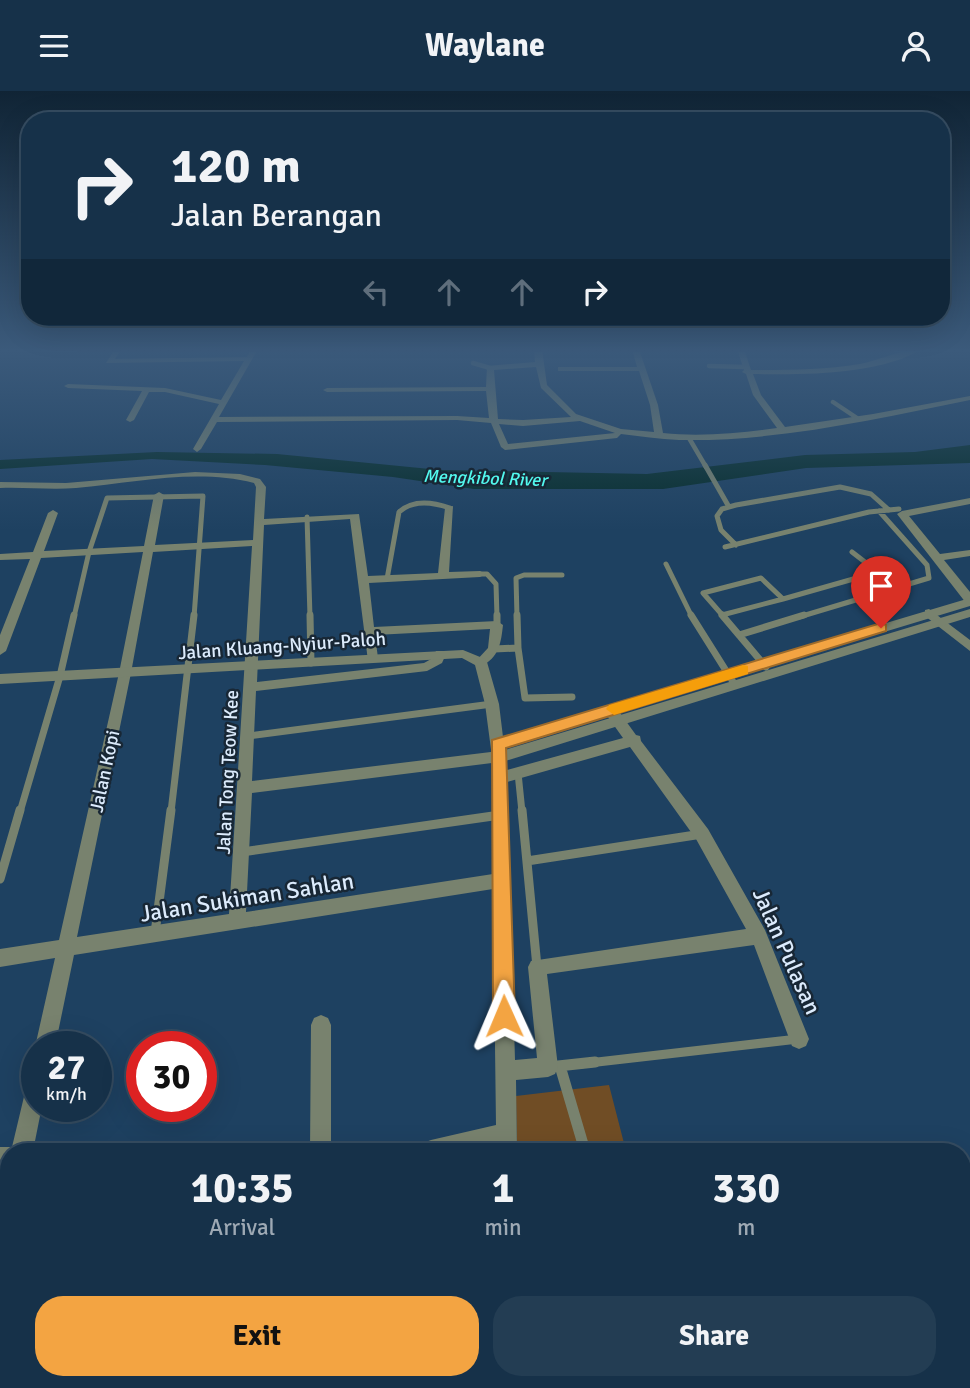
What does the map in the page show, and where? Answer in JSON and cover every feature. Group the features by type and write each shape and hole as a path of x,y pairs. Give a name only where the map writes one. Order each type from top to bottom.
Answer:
{"street":[{"path":"130,420 136,410"},
{"path":"197,449 220,410"},
{"path":"493,410 494,421 505,447 570,442 629,433"},
{"path":"568,410 601,429 690,438 783,430 905,410"},
{"path":"655,410 659,436"},
{"path":"767,410 783,430"},
{"path":"214,420 457,418 523,423 580,419"},
{"name":"Jalan Tong Teow Kee","path":"0,485 110,482 180,473 243,477 257,481 261,487 237,921"},
{"name":"Jalan Kopi","path":"48,1031 125,673 159,495"},
{"path":"245,788 498,751 934,617 970,601 902,514 970,502"},
{"path":"443,576 450,509"},
{"path":"0,651 53,513"},
{"path":"259,523 307,517 355,516 372,658"},
{"path":"0,557 258,543"},
{"path":"937,558 970,553"},
{"path":"364,580 480,574"},
{"path":"934,617 970,613"},
{"path":"934,617 970,647"},
{"path":"370,631 496,625 494,649 481,662 492,704 498,751 507,1142"},
{"path":"251,687 427,667 438,660 440,654"},
{"name":"Jalan Kluang-Nyiur-Paloh","path":"0,680 440,654 463,654 481,662"},
{"name":"Jalan Pulasan","path":"614,715 635,740 702,835 759,936 799,1039"},
{"path":"499,778 635,740"},
{"name":"Jalan Sukiman Sahlan","path":"0,958 502,880"},
{"path":"554,1067 537,967 759,936"},
{"path":"321,1025 321,1143"},
{"name":"Jalan Pulasan","path":"505,1071 554,1067"},
{"path":"24,1143 28,1122"}],"lane":[{"path":"844,410 857,418"},
{"path":"690,438 704,468 729,507"},
{"path":"736,545 717,523 717,516 722,509 840,487 872,494 889,510"},
{"path":"0,879 60,676 89,552 107,498 159,495 204,497 190,670 155,934"},
{"path":"387,579 399,512 403,507 414,504 450,509"},
{"path":"725,547 879,511 899,509"},
{"path":"738,635 929,579 930,572 879,511"},
{"path":"307,517 311,663"},
{"path":"852,552 900,589"},
{"path":"666,564 698,630 731,680"},
{"path":"722,615 878,572"},
{"path":"480,574 486,574 496,584 496,625"},
{"path":"562,575 516,577 518,648 522,694 525,698 572,697"},
{"path":"767,669 703,593 761,578 783,599"},
{"path":"494,649 518,648"},
{"path":"248,736 492,704"},
{"path":"518,773 537,967"},
{"path":"242,852 500,815"},
{"path":"527,861 702,835"},
{"name":"Jalan Pulasan","path":"554,1067 799,1039"},
{"path":"554,1067 582,1143"}],"shaded area":[{"path":"609,1085 624,1143 517,1143 516,1096"}],"water":[{"name":"Mengkibol River","path":"970,445 970,463 806,468 663,489 474,489 393,477 265,465 152,459 0,469 0,460 157,452 277,454 440,470 647,474 805,455 915,452"}],"slow traffic":[{"path":"614,709 743,670"}],"route":[{"path":"504,1016 498,744 881,628"}]}
